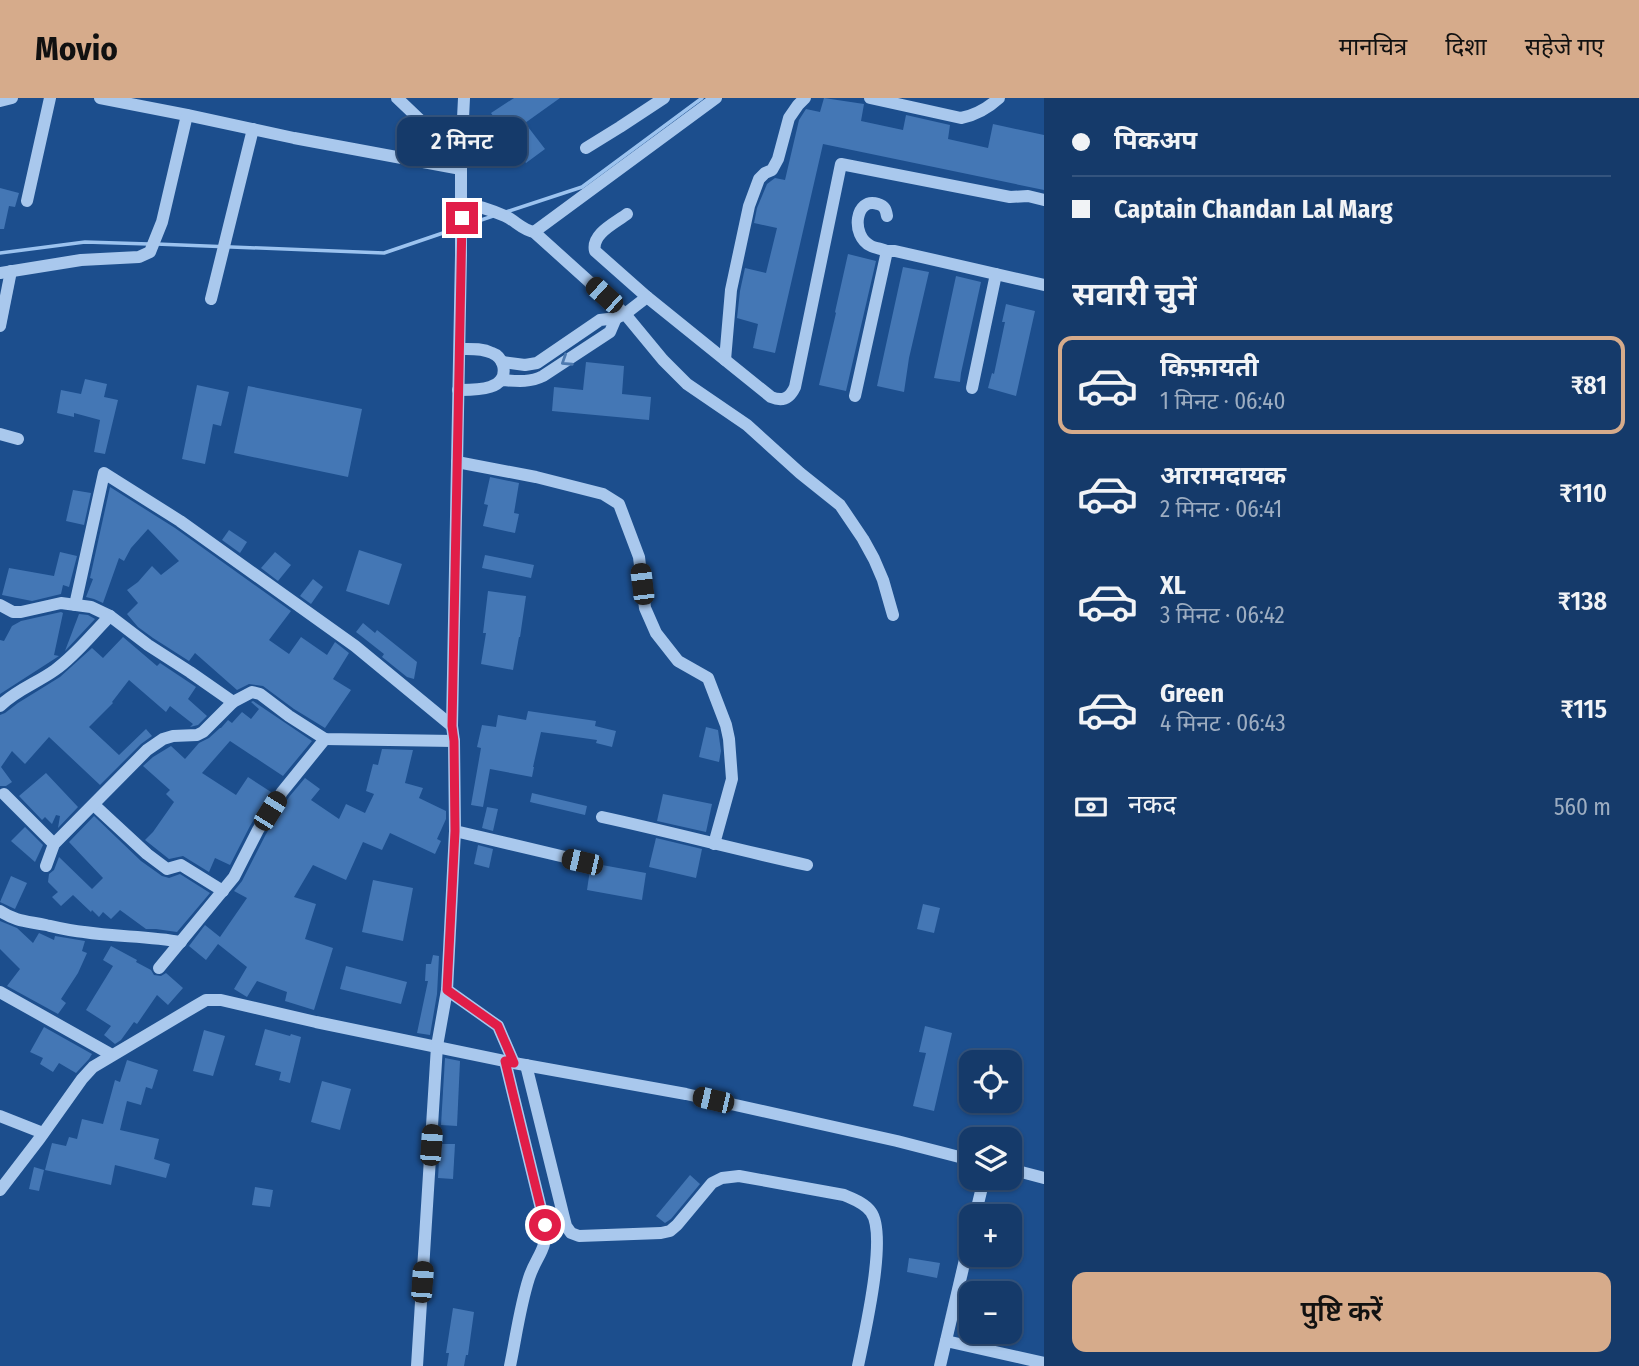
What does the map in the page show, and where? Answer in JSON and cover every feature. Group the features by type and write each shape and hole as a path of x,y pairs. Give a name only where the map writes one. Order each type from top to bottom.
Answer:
{"street":[{"path":"0,101 12,98"},
{"path":"27,201 50,98"},
{"path":"100,98 253,129 461,164"},
{"path":"397,98 461,164"},
{"path":"417,1366 437,1046 447,990 455,831 452,726 464,98"},
{"path":"586,148 664,98"},
{"path":"534,232 716,98"},
{"path":"725,359 731,290 748,206 760,179 772,170 778,159 789,118 805,98"},
{"path":"870,98 961,118 985,110 999,98"},
{"path":"0,326 5,272 82,260 139,257 152,246 162,222 187,115"},
{"path":"211,299 253,129"},
{"path":"627,214 597,236 595,251 647,297 771,397 784,400 792,393 797,377 841,164 1010,197 1028,196 1044,200"},
{"path":"461,202 506,217 525,230 534,232 687,384 747,425 840,505 874,559 893,615"},
{"path":"887,216 883,206 875,203 869,203 860,212 857,229 859,236 870,246 1044,285"},
{"path":"855,396 887,251"},
{"path":"972,388 996,274"},
{"path":"501,380 525,381 543,376 610,332 621,316 647,297"},
{"path":"502,362 525,365 537,363 600,320 621,316"},
{"path":"458,390 477,391 488,388 501,380 503,371 499,357 484,350 460,349"},
{"path":"0,434 18,439"},
{"path":"457,462 603,494 619,504 639,557 645,608 656,633 678,661 708,678 726,725 732,779 714,844"},
{"path":"75,605 104,473 180,521 355,646 452,726"},
{"path":"0,605 13,612 61,603 91,607 110,616 233,702"},
{"path":"0,706 73,655 110,616"},
{"path":"46,866 54,844 148,750 163,739 204,732 233,702 250,692 260,694 325,739 454,741"},
{"path":"159,968 234,877 258,830 282,792 325,739"},
{"path":"4,794 54,844"},
{"path":"94,805 167,869 181,865 223,891"},
{"path":"602,817 807,865"},
{"path":"455,831 582,862"},
{"path":"0,911 12,919 26,923 181,942"},
{"path":"447,990 498,1026 515,1063 566,1226 571,1233 579,1236 670,1231 712,1183 722,1178 739,1176 844,1195 859,1201 872,1212 877,1230 876,1259 859,1366"},
{"path":"0,992 111,1055"},
{"path":"0,1190 93,1067 206,1000 221,1000 515,1063 685,1094 959,1157"},
{"path":"510,1366 530,1277 544,1247 546,1236 515,1063"},
{"path":"0,1116 43,1133"},
{"path":"1022,1172 1044,1178"},
{"path":"940,1366 963,1267"},
{"path":"946,1341 1044,1363"}],"building":[{"path":"514,98 560,98 525,123 545,149 526,163 491,113"},
{"path":"824,98 864,104 861,121 903,130 906,115 950,125 948,139 988,148 993,124 1044,135 1044,190 823,144 775,353 753,348 758,324 737,318 740,291 745,268 766,273 777,228 754,223 757,208 767,184 775,178 785,180 799,120 806,109 820,112"},
{"path":"499,149 515,153 511,168 495,164"},
{"path":"0,188 19,193 15,207 9,206 4,229 0,229"},
{"path":"848,254 876,261 846,391 819,385"},
{"path":"903,267 929,272 904,392 877,386"},
{"path":"956,276 981,282 960,382 934,378"},
{"path":"1006,304 1035,311 1016,396 988,388 992,373 994,374"},
{"path":"586,362 624,366 622,394 651,397 649,420 552,411 554,387 583,390"},
{"path":"85,379 107,384 104,397 118,400 105,454 94,452 100,420 74,413 74,417 57,413 61,390 81,394"},
{"path":"197,385 229,392 221,426 213,424 205,464 182,459"},
{"path":"248,386 362,409 348,477 234,453"},
{"path":"490,477 519,483 514,513 519,514 515,533 483,526 488,505 484,504"},
{"path":"110,487 175,528 291,611 269,640 289,654 301,637 327,655 335,642 349,653 333,679 351,690 325,728 263,686 249,684 237,690 195,653 189,661 138,627 127,614 138,603 127,590 152,566 161,575 179,561 148,529 131,548 124,561 119,558 103,603 86,597 93,579 90,578"},
{"path":"73,490 91,493 84,525 66,521"},
{"path":"229,530 247,542 240,553 222,540"},
{"path":"359,550 402,564 389,605 346,591"},
{"path":"60,552 77,556 69,587 63,585 61,594 32,601 2,595 9,568 54,576"},
{"path":"275,552 291,565 278,581 261,568"},
{"path":"485,555 534,565 531,578 482,568"},
{"path":"313,579 323,587 311,604 300,596"},
{"path":"488,591 526,596 513,670 481,664"},
{"path":"63,613 54,655 59,656 0,694 0,640 4,641 12,626 21,621"},
{"path":"79,614 95,619 65,651"},
{"path":"363,623 375,633 377,630 417,662 414,679 407,677 382,657 384,654 356,632"},
{"path":"123,637 157,666 160,663 196,687 188,699 207,716 198,725 190,727 193,724 170,706 166,712 129,680 113,703 89,727 119,755 146,729 152,736 100,785 49,737 25,764 12,751 1,767 12,782 0,786 0,715 60,677 92,648 103,658"},
{"path":"251,702 312,741 283,776 230,741 202,773 236,795 248,777 271,792 230,865 215,858 209,872 183,856 169,859 145,840 174,802 166,794 170,790 143,766 171,746 185,759 199,743 209,738 228,720 232,723 242,712 251,719 259,709"},
{"path":"528,711 596,721 595,726 616,731 612,747 596,743 597,740 541,732 532,777 490,769 483,807 471,805 481,748 477,747 482,725 496,727 498,715 526,720"},
{"path":"706,727 718,730 721,751 719,762 699,757"},
{"path":"382,749 413,750 405,783 423,788 419,798 446,811 446,819 437,839 441,841 435,854 390,833 382,850 363,842 346,880 313,865 294,897 316,904 305,939 333,948 314,1010 285,1001 287,992 257,981 247,997 234,989 247,967 218,944 206,960 189,946 205,925 220,937 247,898 234,891 289,797 305,778 320,789 311,800 339,819 346,804 365,813 374,794 366,791 373,764 378,765"},
{"path":"46,773 78,807 58,828 60,816 56,815 52,824 45,817 42,820 19,796"},
{"path":"532,793 587,806 585,815 530,802"},
{"path":"663,794 712,804 706,832 657,821"},
{"path":"487,807 498,809 493,831 482,828"},
{"path":"94,816 141,861 162,876 169,878 180,874 210,893 177,932 146,929 120,910 111,919 103,912 99,917 73,895 61,906 52,897 58,892 48,882 49,874 54,870 59,857 92,889 103,878 69,842"},
{"path":"25,827 43,845 35,862 11,841"},
{"path":"656,838 702,849 696,878 649,867"},
{"path":"478,845 493,849 489,868 474,864"},
{"path":"591,863 646,873 642,900 587,890"},
{"path":"11,876 27,883 15,909 0,902"},
{"path":"373,880 413,888 403,941 362,932"},
{"path":"923,904 940,908 934,933 917,929"},
{"path":"0,921 17,928 33,943 39,933 54,940 55,936 85,941 82,951 87,953 61,999 66,1003 58,1014 7,986 20,969 0,949"},
{"path":"111,946 137,960 136,962 151,970 154,975 161,976 166,973 183,988 168,1005 157,995 137,1024 134,1022 115,1044 104,1035 111,1026 86,1010 113,966 103,960"},
{"path":"433,955 439,956 437,994 430,1035 417,1033 428,981 425,981 426,964 431,964"},
{"path":"346,966 407,982 401,1004 340,989"},
{"path":"925,1026 952,1033 934,1111 913,1106 926,1053 919,1052"},
{"path":"44,1027 92,1054 76,1073 59,1063 53,1072 40,1064 43,1058 30,1052"},
{"path":"265,1029 301,1037 290,1083 279,1080 281,1072 255,1065"},
{"path":"204,1030 225,1036 213,1076 193,1071"},
{"path":"445,1058 460,1061 457,1126 441,1125"},
{"path":"127,1060 158,1070 152,1089 146,1087 141,1105 127,1101 120,1130 159,1139 154,1159 170,1164 166,1178 115,1165 111,1185 45,1170 52,1143 66,1146 69,1137 77,1139 82,1119 103,1124 115,1080 120,1082"},
{"path":"322,1081 351,1089 340,1130 311,1122"},
{"path":"440,1144 455,1144 453,1179 438,1178"},
{"path":"34,1167 44,1170 39,1191 29,1189"},
{"path":"690,1175 700,1184 665,1223 656,1216"},
{"path":"255,1187 273,1190 270,1207 252,1205"},
{"path":"909,1258 940,1263 937,1278 907,1272"},
{"path":"453,1308 474,1312 464,1366 447,1366 449,1353 446,1353"}],"waterway":[{"path":"506,212 582,187 702,98"},
{"path":"156,244 384,253 493,216"},
{"path":"0,253 85,242 149,244"}],"route":[{"path":"462,218 452,726 455,831 447,990 498,1026 514,1063 505,1061 545,1225"}]}
